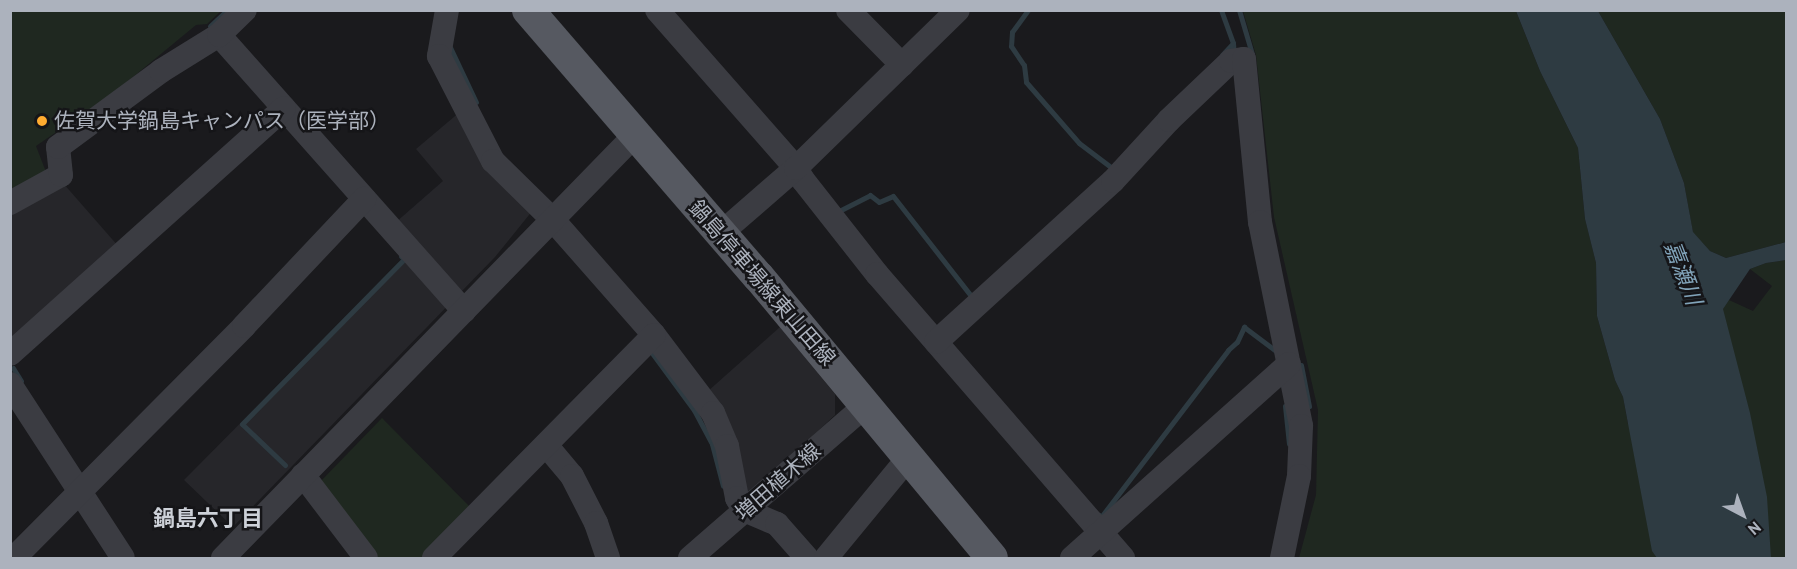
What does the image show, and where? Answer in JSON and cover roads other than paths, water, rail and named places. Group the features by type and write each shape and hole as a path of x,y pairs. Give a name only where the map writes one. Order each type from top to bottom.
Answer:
{"main road":[{"name":"鍋島停車場線東山田線","path":"528,10 866,405 992,558"}],"street":[{"path":"10,203 62,175 58,147 161,71 219,35 245,10"},
{"path":"657,10 877,274 1123,558"},
{"path":"848,10 902,65"},
{"path":"720,234 796,174 958,10"},
{"path":"445,24 440,56 493,161 553,220 654,335 713,413 727,446 737,498 744,510 777,524 807,558"},
{"path":"219,35 464,311"},
{"path":"936,342 1113,181 1169,120 1238,60 1260,222 1301,426 1299,477 1282,558"},
{"path":"10,354 284,108"},
{"path":"223,558 634,136"},
{"path":"14,558 244,326 364,199"},
{"path":"434,558 654,335"},
{"path":"1072,558 1289,364"},
{"path":"10,384 123,558"},
{"name":"増田植木線","path":"690,558 866,405"},
{"path":"546,445 572,476 596,523 608,558"},
{"path":"826,558 909,457"},
{"path":"303,476 366,558"}],"water":[{"name":"嘉瀬川","path":"1516,11 1598,11 1660,119 1684,183 1693,232 1710,251 1726,258 1786,242 1786,260 1766,263 1750,269 1723,309 1750,413 1767,497 1771,558 1657,558 1652,551 1623,397 1615,380 1597,316 1596,263 1585,219 1578,148 1540,71"}],"waterway":[{"path":"210,26 227,10"},
{"path":"1028,10 1012,32 1011,46 1024,65 1026,82 1079,143 1112,168 1115,164"},
{"path":"1221,10 1233,43 1234,56"},
{"path":"1239,10 1252,54"},
{"path":"1222,55 1233,43"},
{"path":"449,45 476,102"},
{"path":"837,212 870,195 879,202 893,196 972,297 969,300"},
{"path":"285,465 242,424 404,259 401,256"},
{"path":"1099,515 1101,517 1228,350 1237,342 1244,327 1276,351"},
{"path":"652,353 694,410 712,444 723,486"},
{"path":"1301,365 1309,406"},
{"path":"13,368 21,381"},
{"path":"1285,406 1289,444"}],"place":[{"name":"佐賀大学鍋島キャンパス（医学部）","path":"42,121"}],"district":[{"name":"鍋島六丁目","path":"208,519"}]}
